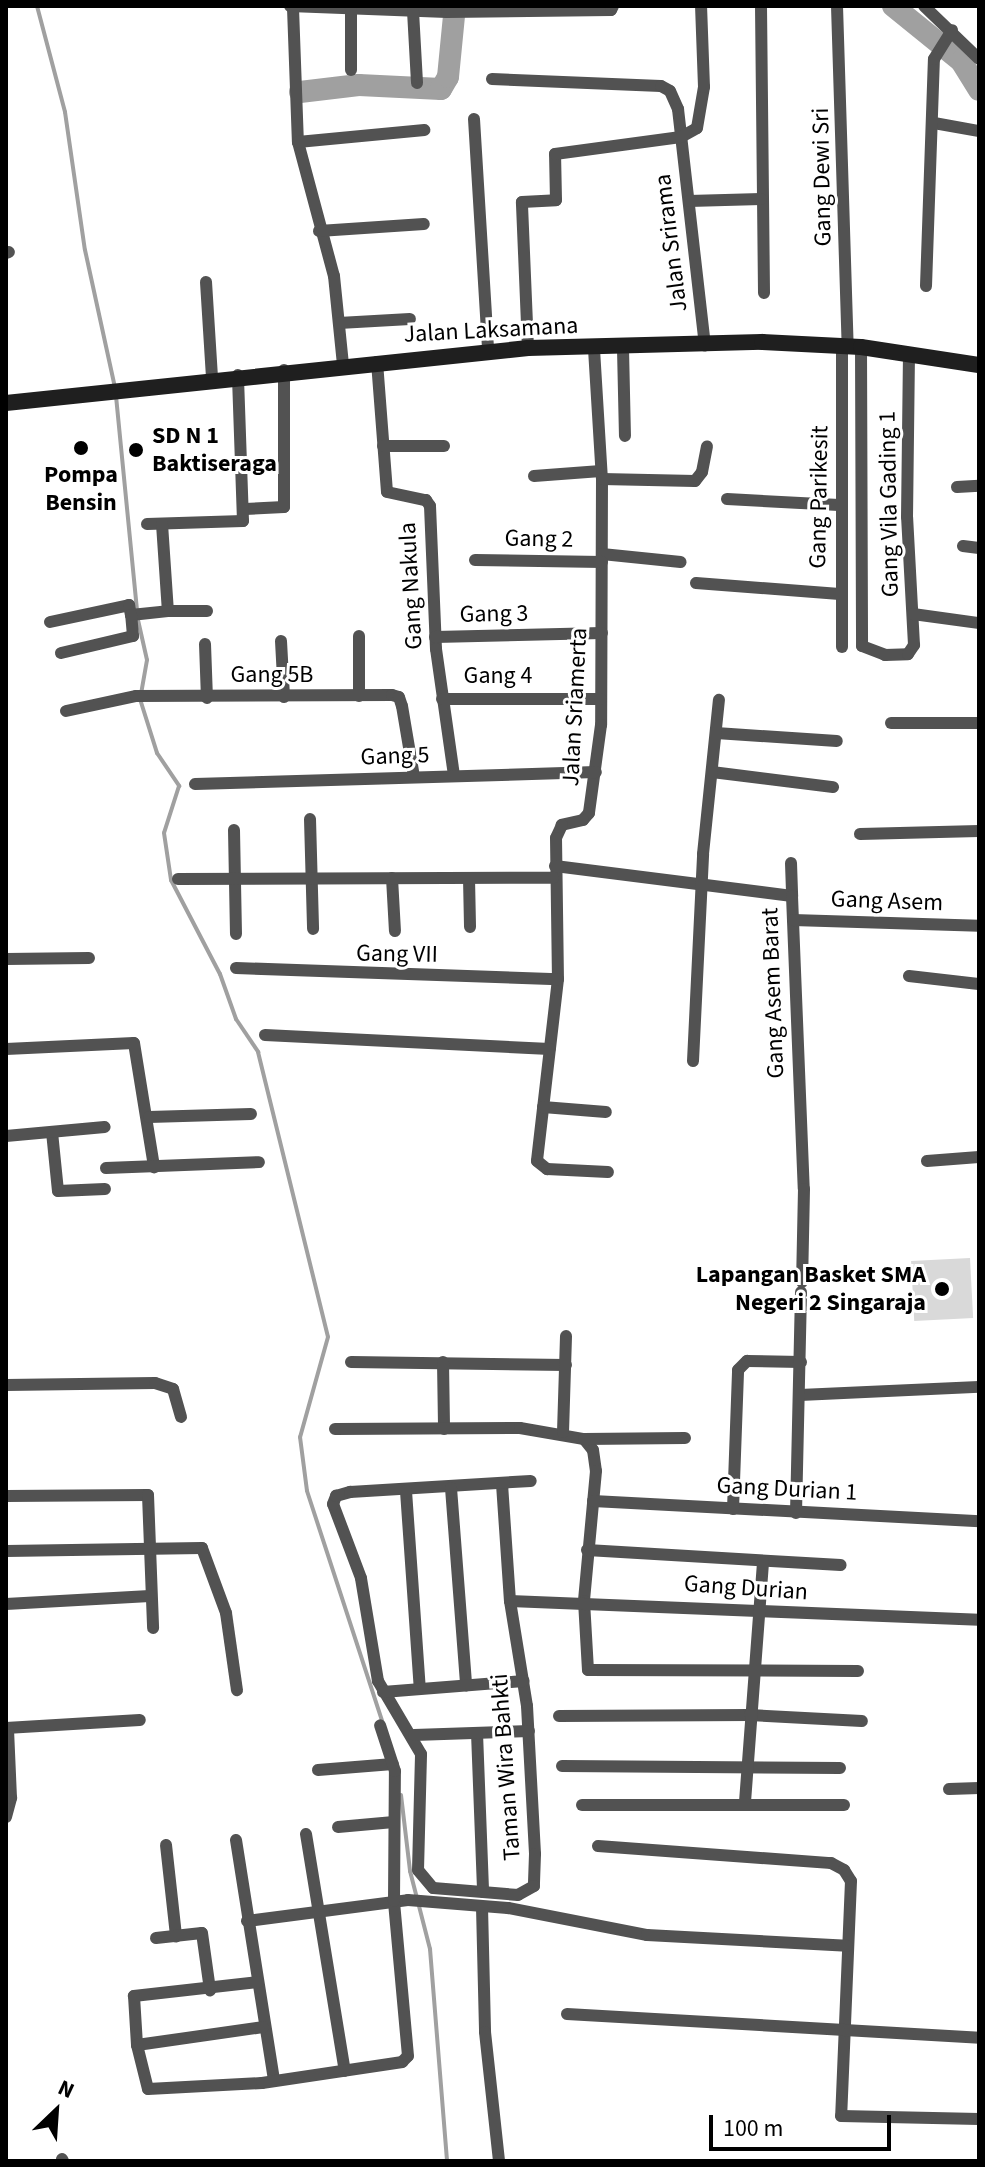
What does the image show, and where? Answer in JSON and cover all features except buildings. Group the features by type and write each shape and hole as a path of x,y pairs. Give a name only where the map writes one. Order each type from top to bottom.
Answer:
{"main road":[{"name":"Jalan Laksamana","path":"6,403 284,370 528,348 623,349 705,345 850,347 979,365"}],"street":[{"path":"343,364 334,276 319,231 298,142 291,7 447,12 611,10 613,6"},
{"name":"Jalan Srirama","path":"681,137 697,128 702,117 701,6"},
{"path":"761,6 764,293"},
{"name":"Gang Dewi Sri","path":"837,6 850,347"},
{"path":"924,6 949,35 979,59"},
{"path":"351,11 351,70"},
{"path":"413,11 417,83"},
{"path":"926,286 937,50 949,35"},
{"name":"Jalan Srirama","path":"492,79 661,86 670,91 681,137 705,345"},
{"path":"474,119 488,350"},
{"path":"934,123 978,130"},
{"path":"298,142 424,130"},
{"path":"528,348 521,206 525,200 556,200 555,154 681,137"},
{"path":"689,201 761,199"},
{"path":"319,231 424,224"},
{"path":"206,282 212,378"},
{"path":"339,323 410,319"},
{"name":"Gang Parikesit","path":"842,647 839,505 850,347"},
{"name":"Gang Vila Gading 1","path":"850,347 862,646 885,655 910,653 913,614 907,504 909,354"},
{"name":"Jalan Sriamerta","path":"594,349 602,558 601,699 596,772 589,813 557,831 554,872 559,908 558,979 538,1165 608,1172"},
{"path":"623,349 625,436"},
{"name":"Gang Nakula","path":"377,362 389,495 426,500 430,506 435,637 454,775"},
{"path":"245,509 284,507 284,370"},
{"path":"147,524 241,523 245,509 238,375"},
{"path":"383,446 444,446"},
{"path":"534,476 601,475 695,481 702,472 707,446"},
{"path":"957,487 979,486"},
{"path":"727,499 839,505"},
{"path":"162,524 168,611"},
{"path":"963,546 979,548"},
{"name":"Gang 2","path":"475,560 602,558 681,562"},
{"path":"696,583 840,594"},
{"path":"50,622 129,605 133,636 61,653"},
{"path":"131,615 207,611"},
{"path":"913,614 979,623"},
{"name":"Gang 3","path":"435,637 602,633"},
{"path":"359,636 359,696"},
{"path":"281,641 284,697"},
{"path":"205,644 207,698"},
{"name":"Gang 5B","path":"66,711 141,696 399,697 414,777"},
{"name":"Gang 4","path":"442,699 601,699"},
{"path":"693,1061 701,888 719,700"},
{"path":"891,723 979,723"},
{"path":"716,733 837,741"},
{"name":"Gang 5","path":"195,784 596,772"},
{"path":"712,772 833,787"},
{"path":"310,819 313,929"},
{"path":"234,830 236,934"},
{"path":"860,834 979,831"},
{"path":"791,863 792,896"},
{"name":"Gang Asem Barat","path":"178,879 469,878 554,872 792,896 804,1189 796,1513"},
{"path":"392,878 395,931"},
{"path":"469,878 470,927"},
{"name":"Gang Asem","path":"793,920 979,926"},
{"path":"6,959 89,958"},
{"name":"Gang VII","path":"236,968 558,979"},
{"path":"909,976 979,984"},
{"path":"265,1035 550,1049"},
{"path":"6,1049 129,1041 138,1048 154,1167"},
{"path":"543,1107 606,1112"},
{"path":"149,1117 251,1114"},
{"path":"6,1136 105,1127"},
{"path":"52,1132 58,1191 105,1189"},
{"path":"927,1161 979,1157"},
{"path":"106,1168 259,1162"},
{"path":"563,1432 566,1336"},
{"path":"733,1509 738,1370 747,1361 801,1362"},
{"path":"351,1362 566,1365"},
{"path":"443,1362 444,1429"},
{"path":"6,1385 155,1383 173,1389 181,1417"},
{"path":"800,1395 979,1387"},
{"path":"335,1429 563,1432 584,1439 685,1438"},
{"path":"584,1439 594,1457 584,1601 588,1670 858,1671"},
{"name":"Taman Wira Bahkti","path":"502,1484 510,1601 529,1731 534,1886 525,1894 433,1888 418,1870 423,1762 414,1735 383,1692 361,1578 334,1499 350,1492 531,1481"},
{"path":"451,1488 466,1685"},
{"path":"406,1491 420,1689"},
{"path":"6,1496 148,1495 153,1628"},
{"name":"Gang Durian 1","path":"593,1501 979,1521"},
{"path":"6,1551 197,1547 206,1551 226,1613 237,1690"},
{"path":"587,1550 841,1565"},
{"path":"745,1802 763,1562"},
{"path":"6,1604 150,1596"},
{"name":"Gang Durian","path":"510,1601 584,1601 979,1620"},
{"path":"383,1692 524,1681"},
{"path":"559,1716 750,1715 862,1721"},
{"path":"6,1817 11,1798 7,1728 140,1720"},
{"path":"258,1982 210,1990 134,1996 137,2045 145,2085 152,2090 274,2081 402,2062 408,2056 394,1901 393,1764 380,1725"},
{"path":"414,1735 529,1731"},
{"path":"477,1733 483,1892"},
{"path":"318,1770 393,1764"},
{"path":"562,1766 840,1768"},
{"path":"949,1789 979,1788"},
{"path":"582,1805 745,1802 844,1805"},
{"path":"338,1827 394,1822"},
{"path":"306,1834 345,2071"},
{"path":"236,1840 263,2027 274,2081"},
{"path":"166,1845 176,1936"},
{"path":"598,1846 831,1863 851,1881 841,2116 979,2119"},
{"path":"247,1921 408,1900 482,1907 612,1932 847,1946"},
{"path":"482,1907 485,2032 499,2161"},
{"path":"156,1938 202,1933 210,1990"},
{"path":"567,2014 979,2038"},
{"path":"137,2045 263,2027"}],"shaded area":[{"name":"Lapangan Basket SMA Negeri 2 Singaraja","path":"970,1258 973,1318 914,1321 911,1261"}],"waterway":[{"path":"37,6 65,112 85,250 115,388"},
{"path":"300,92 359,85 441,89 448,77 455,6"},
{"path":"893,6 961,61 979,90"},
{"path":"116,396 137,609"},
{"path":"138,620 147,660 140,699 157,753 179,786 164,833 171,880 220,974 236,1019 258,1052 328,1337 300,1437 307,1491 382,1721"},
{"path":"401,1795 410,1871 430,1949 447,2161"}],"place":[{"name":"Pompa Bensin","path":"81,448"},
{"name":"SD N 1 Baktiseraga","path":"136,450"},
{"name":"Lapangan Basket SMA Negeri 2 Singaraja","path":"942,1289"}]}
